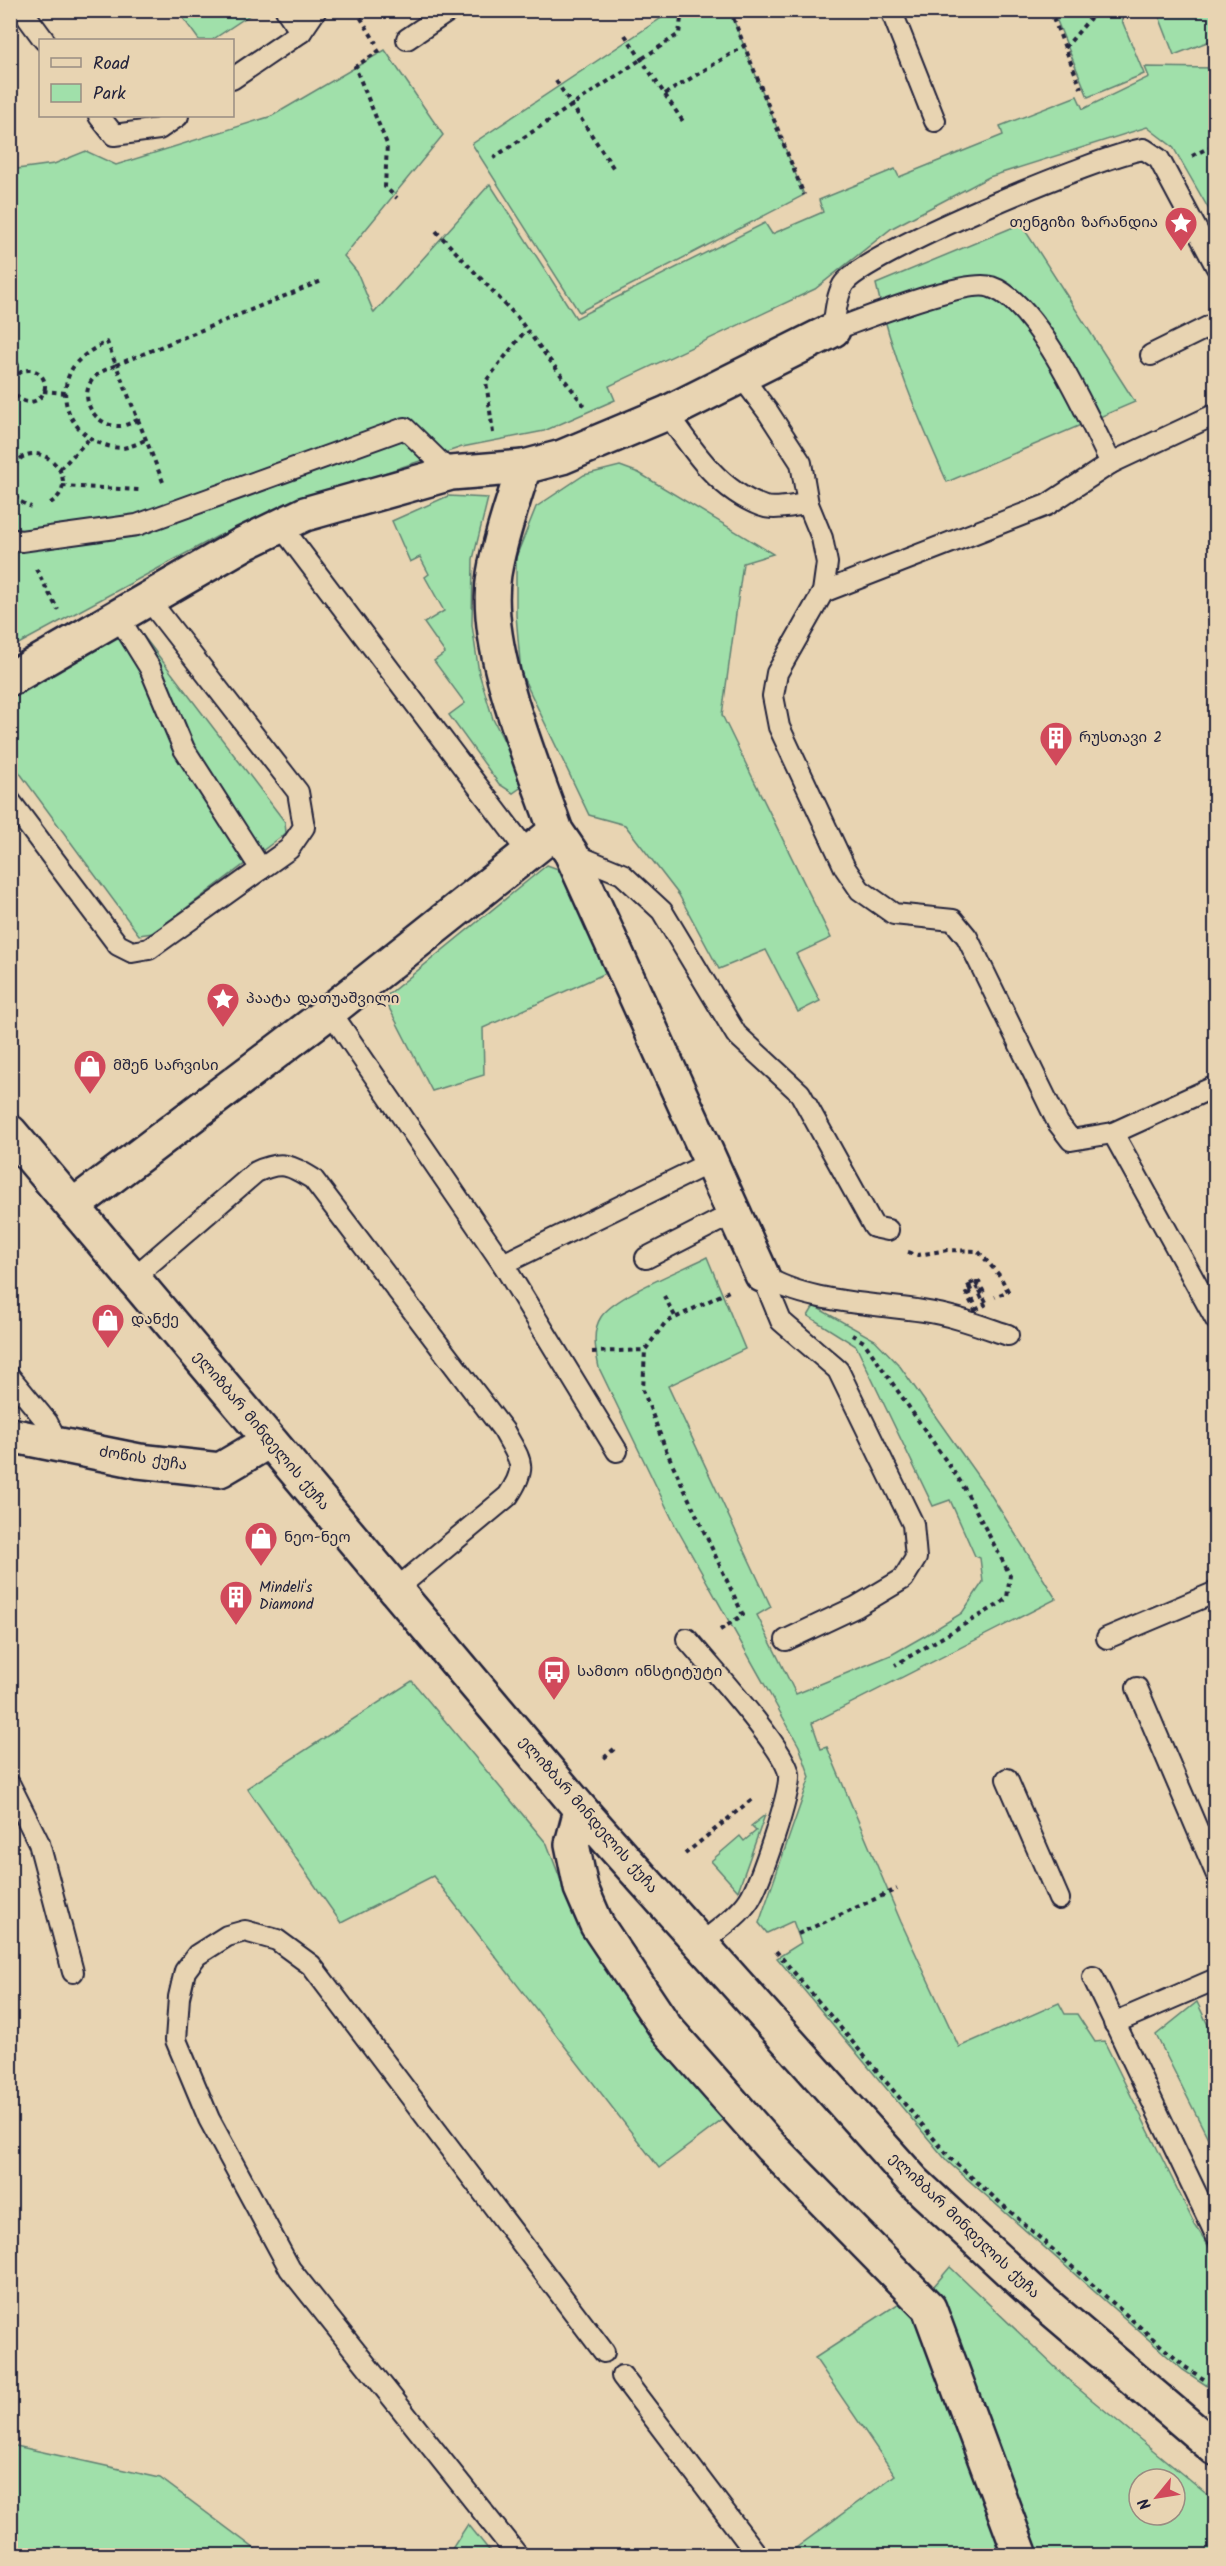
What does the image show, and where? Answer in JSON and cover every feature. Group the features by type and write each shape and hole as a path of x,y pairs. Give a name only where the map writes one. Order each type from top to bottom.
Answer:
{"street":[{"path":"10,679 119,618 243,544 305,514 451,472 511,469 562,457 610,439 667,413 833,330"},
{"path":"511,469 493,575 494,626 504,679 564,842 762,1275"},
{"path":"73,1206 330,1011 529,854 564,842"},
{"name":"ელიზბარ მინდელის ქუჩა","path":"10,1132 581,1810 914,2182 1040,2299 1215,2449"},
{"name":"ძოწის ქუჩა","path":"10,1435 139,1461 220,1470 269,1442"},
{"path":"581,1810 572,1844 581,1888 597,1925 666,2028 771,2147 929,2308 1021,2556"}],"lane":[{"path":"22,10 43,39"},
{"path":"286,10 301,32"},
{"path":"234,78 301,32 316,10"},
{"path":"407,39 450,10"},
{"path":"891,10 935,122"},
{"path":"100,117 114,135 159,129 177,117"},
{"path":"833,330 843,285 854,273 883,255 1028,190 1129,151 1144,149 1159,159 1215,266"},
{"path":"833,330 967,286 991,286 1019,305 1050,347 1111,463"},
{"path":"1150,355 1215,323"},
{"path":"741,376 801,463 808,504 822,538 827,563 823,592 777,673 773,696 779,727 845,868 860,890 894,914 953,920 967,937 1058,1123 1071,1140 1113,1133 1215,1086"},
{"path":"667,413 694,452 722,484 763,507 808,504"},
{"path":"823,592 1047,506 1111,463 1215,414"},
{"path":"16,540 137,525 175,509 405,428 451,472"},
{"path":"281,526 529,854"},
{"path":"10,801 118,945 132,952 149,949 289,849 304,827 297,792 149,600"},
{"path":"119,618 150,668 184,749 261,869"},
{"path":"564,842 622,874 662,911 736,1034 800,1093 874,1227 888,1230"},
{"path":"330,1011 503,1264 617,1451"},
{"path":"1113,1133 1215,1320"},
{"path":"503,1264 711,1162"},
{"path":"133,1278 256,1172 273,1164 292,1166 313,1179 504,1431 520,1461 521,1476 508,1496 395,1590"},
{"path":"646,1258 734,1213"},
{"path":"762,1275 779,1286 809,1294 925,1311 1008,1335"},
{"path":"762,1275 782,1321 838,1370 914,1524 916,1558 903,1579 856,1607 786,1640"},
{"path":"10,1377 47,1422 59,1445"},
{"path":"1107,1638 1215,1592"},
{"path":"687,1639 760,1727 789,1772 788,1795 749,1900 702,1943"},
{"path":"1137,1688 1215,1873"},
{"path":"1007,1779 1059,1899"},
{"path":"10,1785 39,1843 73,1972"},
{"path":"518,2556 290,2270 252,2195 209,2119 176,2040 179,1997 185,1971 197,1954 227,1936 245,1931 277,1940 311,1965 604,2352"},
{"path":"1093,1977 1215,2235"},
{"path":"1114,2023 1215,1979"},
{"path":"622,2376 758,2556"}],"path":[{"path":"356,10 381,50 355,67 387,144 385,187 397,198"},
{"path":"493,158 679,34 682,10"},
{"path":"730,10 804,195"},
{"path":"1050,10 1082,88"},
{"path":"1089,10 1092,16"},
{"path":"1065,48 1097,10"},
{"path":"1116,10 1118,16"},
{"path":"625,34 684,123"},
{"path":"665,94 744,46"},
{"path":"556,81 614,169"},
{"path":"1191,156 1215,144"},
{"path":"436,231 480,276 610,439"},
{"path":"138,420 121,426 107,424 95,416 88,405 87,392 93,378 116,365 324,280"},
{"path":"511,469 486,381 525,331"},
{"path":"145,440 125,448 106,446 89,439 76,426 68,411 66,393 69,374 91,350 107,342 175,509"},
{"path":"10,362 15,359 21,372"},
{"path":"21,372 13,385 20,399 33,400 43,391 66,393"},
{"path":"21,372 37,372 43,381 43,391"},
{"path":"60,469 89,439"},
{"path":"10,443 17,461"},
{"path":"10,474 17,461 33,454 41,454 56,462 60,469 62,486 53,502 45,506"},
{"path":"62,486 167,491"},
{"path":"10,488 19,501 36,508"},
{"path":"16,540 56,605"},
{"path":"888,1230 900,1250 918,1255 947,1250 978,1251 1000,1276 1008,1291 987,1301 976,1283 967,1287 972,1298 977,1309 985,1305 976,1286 965,1291 976,1312"},
{"path":"729,1623 743,1615 666,1450 643,1390 645,1350 665,1323 762,1275"},
{"path":"664,1296 675,1318"},
{"path":"564,1364 596,1350 645,1350"},
{"path":"604,1758 615,1748"},
{"path":"685,1854 760,1793"},
{"path":"798,1934 897,1889"},
{"path":"776,1951 951,2159 1185,2367 1215,2387"}],"green space":[{"path":"178,11 249,11 251,14 214,39 198,39"},
{"path":"672,11 730,11 804,195 579,312 472,144"},
{"path":"1053,11 1118,11 1144,74 1088,97"},
{"path":"1157,11 1215,11 1215,39 1174,55"},
{"path":"385,50 443,135 344,256 357,272 374,313 490,184 576,318 765,223 772,234 823,212 819,200 895,169 899,177 1003,135 1000,126 1077,96 1083,109 1149,77 1145,67 1215,68 1215,220 1173,147 1147,127 989,177 892,228 815,289 609,386 615,400 544,431 462,447 300,501 218,536 11,648 10,170 54,164 86,151 116,165 272,116"},
{"path":"1021,224 1135,402 947,482 906,385 882,311 876,284"},
{"path":"620,466 639,473 773,554 743,563 722,715 831,938 796,954 820,1001 798,1012 766,950 719,969 679,895 625,825 589,815 521,673 516,615 516,557 536,507 584,475"},
{"path":"448,496 488,498 473,559 472,625 479,673 493,719 526,784 513,793 499,784 449,715 465,703 434,661 445,653 424,623 444,611 425,577 429,574 420,557 410,562 392,521"},
{"path":"135,625 285,822 286,833 153,933 139,935 11,761 10,698"},
{"path":"547,865 572,874 615,969 483,1028 484,1075 432,1091 384,998"},
{"path":"707,1257 745,1349 668,1386 771,1607 757,1615 796,1694 891,1655 926,1635 962,1613 983,1582 980,1558 975,1556 950,1500 933,1506 856,1346 808,1316 814,1306 875,1340 899,1365 989,1492 1056,1599 812,1723 821,1749 827,1747 901,1922 959,2047 1059,2003 1065,2014 1077,2014 1095,2042 1104,2041 1195,2225 1215,2256 1215,2391 1183,2370 947,2161 777,1958 801,1943 793,1921 767,1933 759,1923 810,1777 799,1746 675,1525 599,1368 595,1342 596,1329 601,1317 620,1300"},
{"path":"412,1681 547,1844 574,1915 729,2115 659,2168 433,1876 341,1923 247,1788"},
{"path":"765,1815 738,1891 711,1861 740,1836 744,1841 756,1831 751,1826"},
{"path":"1197,2002 1215,2040 1215,2152 1156,2035"},
{"path":"950,2267 1075,2386 1174,2467 1127,2467 1127,2527 1187,2527 1187,2478 1215,2501 1215,2555 1034,2555 934,2286"},
{"path":"904,2300 916,2313 1009,2555 785,2556 895,2475 815,2358"},
{"path":"10,2438 16,2446 160,2478 263,2555 11,2555"},
{"path":"468,2524 493,2555 448,2555"}],"place":[{"name":"თენგიზი ზარანდია","path":"1181,252"},
{"name":"რუსთავი 2","path":"1056,767"},
{"name":"პაატა დათუაშვილი","path":"223,1028"},
{"name":"მშენ სარვისი","path":"90,1095"},
{"name":"დანქე","path":"108,1349"},
{"name":"ნეო-ნეო","path":"261,1567"},
{"name":"Mindeli's Diamond","path":"236,1626"},
{"name":"სამთო ინსტიტუტი","path":"554,1701"}]}
